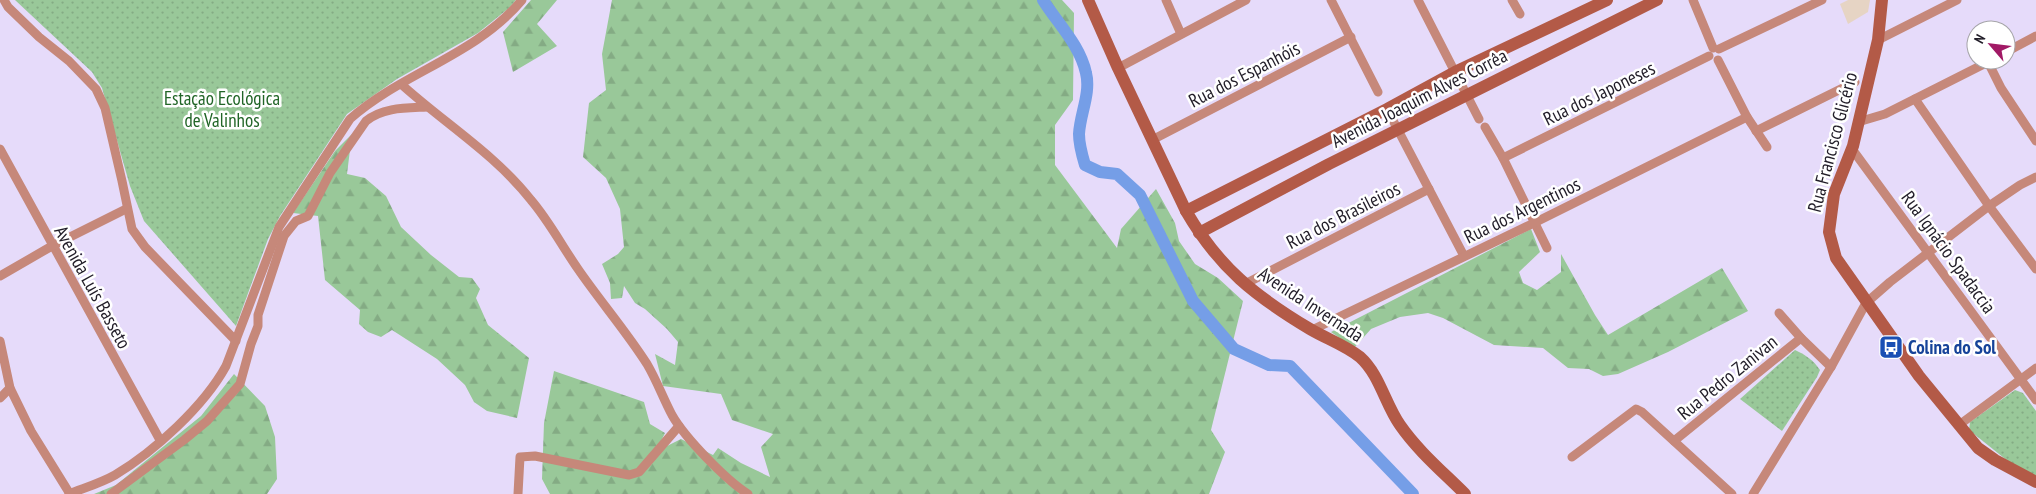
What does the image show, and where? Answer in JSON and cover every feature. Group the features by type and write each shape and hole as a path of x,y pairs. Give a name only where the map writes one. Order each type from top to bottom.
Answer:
{"main road":[{"name":"Avenida Invernada","path":"1088,0 1186,211 1199,233 1218,258 1244,284 1278,309 1349,350 1371,369 1398,423 1412,441 1465,494"},
{"name":"Avenida Joaquim Alves Corrêa","path":"1186,211 1387,109 1455,72 1608,0"},
{"path":"1608,0 1604,10 1605,14 1616,20"},
{"name":"Avenida Joaquim Alves Corrêa","path":"1199,233 1398,129 1657,0"},
{"name":"Rua Francisco Glicério","path":"1882,0 1878,40 1852,149 1834,194 1829,232 1836,258 1866,303 1920,376 1978,448 2036,482"}],"street":[{"path":"4,0 8,7 39,37 69,61 96,89 105,108 122,181 126,209 132,229 144,247 236,341"},
{"path":"0,341 10,388 31,431 69,494 113,476 133,463 190,414 217,383 236,341 279,227 350,119 366,105 457,54 512,12 522,0"},
{"path":"1166,0 1181,34"},
{"path":"1118,68 1245,0"},
{"path":"1331,0 1378,92"},
{"path":"1418,0 1479,119"},
{"path":"1512,0 1520,14"},
{"path":"1693,0 1715,53 1746,117 1767,147"},
{"name":"Rua dos Japoneses","path":"1503,158 1822,0"},
{"path":"1878,40 1957,0"},
{"path":"2016,47 2036,36"},
{"name":"Rua dos Espanhóis","path":"1152,140 1351,37"},
{"path":"1858,122 1885,114 1972,70"},
{"path":"1994,70 2001,88 2036,141"},
{"path":"1756,131 1855,82"},
{"path":"401,84 505,171 531,199 577,267 646,362 686,436 731,481 748,494"},
{"path":"1915,99 1989,206 2036,269"},
{"path":"111,494 207,421 240,384 258,326 258,315 284,236 296,221 308,216 330,173 366,121 371,117 388,111 428,107"},
{"path":"1387,109 1464,256"},
{"name":"Rua dos Argentinos","path":"1312,330 1534,223 1746,117"},
{"path":"1486,127 1547,248"},
{"name":"Avenida Luís Basseto","path":"0,148 160,440"},
{"name":"Rua Ignácio Spadaccia","path":"1852,149 1930,252 2036,400"},
{"path":"1753,494 1831,367 1866,303 1989,206 2020,185 2036,177"},
{"name":"Rua dos Brasileiros","path":"1244,284 1430,189"},
{"path":"0,276 52,246 126,209"},
{"path":"1779,313 1831,367"},
{"name":"Rua Pedro Zanivan","path":"1674,441 1802,338"},
{"path":"1959,425 2036,368"},
{"path":"0,398 10,388"},
{"path":"1572,457 1636,409 1642,412 1732,494"},
{"path":"518,494 520,457 535,456 629,474 639,472 680,426"}],"shaded area":[{"path":"1848,0 1870,0 1868,12 1848,24 1840,4"}],"green space":[{"name":"Estação Ecológica de Valinhos","path":"15,0 516,0 478,33 397,79 347,114 280,216 268,239 236,326 144,221 130,186 102,88 92,72"},
{"path":"531,0 557,0 537,24 557,46 513,72 503,32"},
{"path":"612,0 1062,0 1074,13 1073,100 1055,125 1055,165 1117,248 1121,229 1156,189 1175,223 1179,241 1195,264 1218,278 1243,301 1211,430 1225,452 1209,494 550,494 542,479 544,423 554,371 644,402 650,424 665,433 659,445 663,448 681,439 713,455 718,448 741,463 770,477 761,447 773,434 732,420 721,394 663,386 655,354 675,365 678,342 645,309 635,303 624,286 622,298 611,299 610,283 602,264 618,254 624,247 620,209 606,178 583,157 589,103 606,90 602,54"},
{"path":"352,134 347,174 365,178 386,196 401,227 431,255 459,277 472,278 480,289 476,298 488,325 529,358 517,418 487,411 474,402 465,385 437,359 392,330 381,337 368,332 359,324 360,310 325,280 318,216 293,213 335,151"},
{"path":"1531,229 1540,252 1519,272 1523,283 1537,290 1561,272 1561,254 1608,335 1722,268 1748,311 1668,352 1618,374 1603,376 1589,369 1568,368 1543,348 1494,345 1443,318 1428,313 1400,317 1371,329 1354,348 1331,332"},
{"path":"1795,350 1809,358 1820,370 1782,431 1740,399"},
{"path":"234,374 265,406 275,437 277,479 267,494 94,494 116,485 201,416"},
{"path":"2015,390 2023,393 2036,411 2036,476 2009,462 1969,430 1970,422"}],"waterway":[{"path":"1043,0 1074,44 1086,73 1087,88 1079,134 1085,165 1100,172 1117,174 1140,195 1193,301 1234,349 1269,365 1290,366 1413,494"}],"place":[{"name":"Colina do Sol","path":"1891,347"}]}
